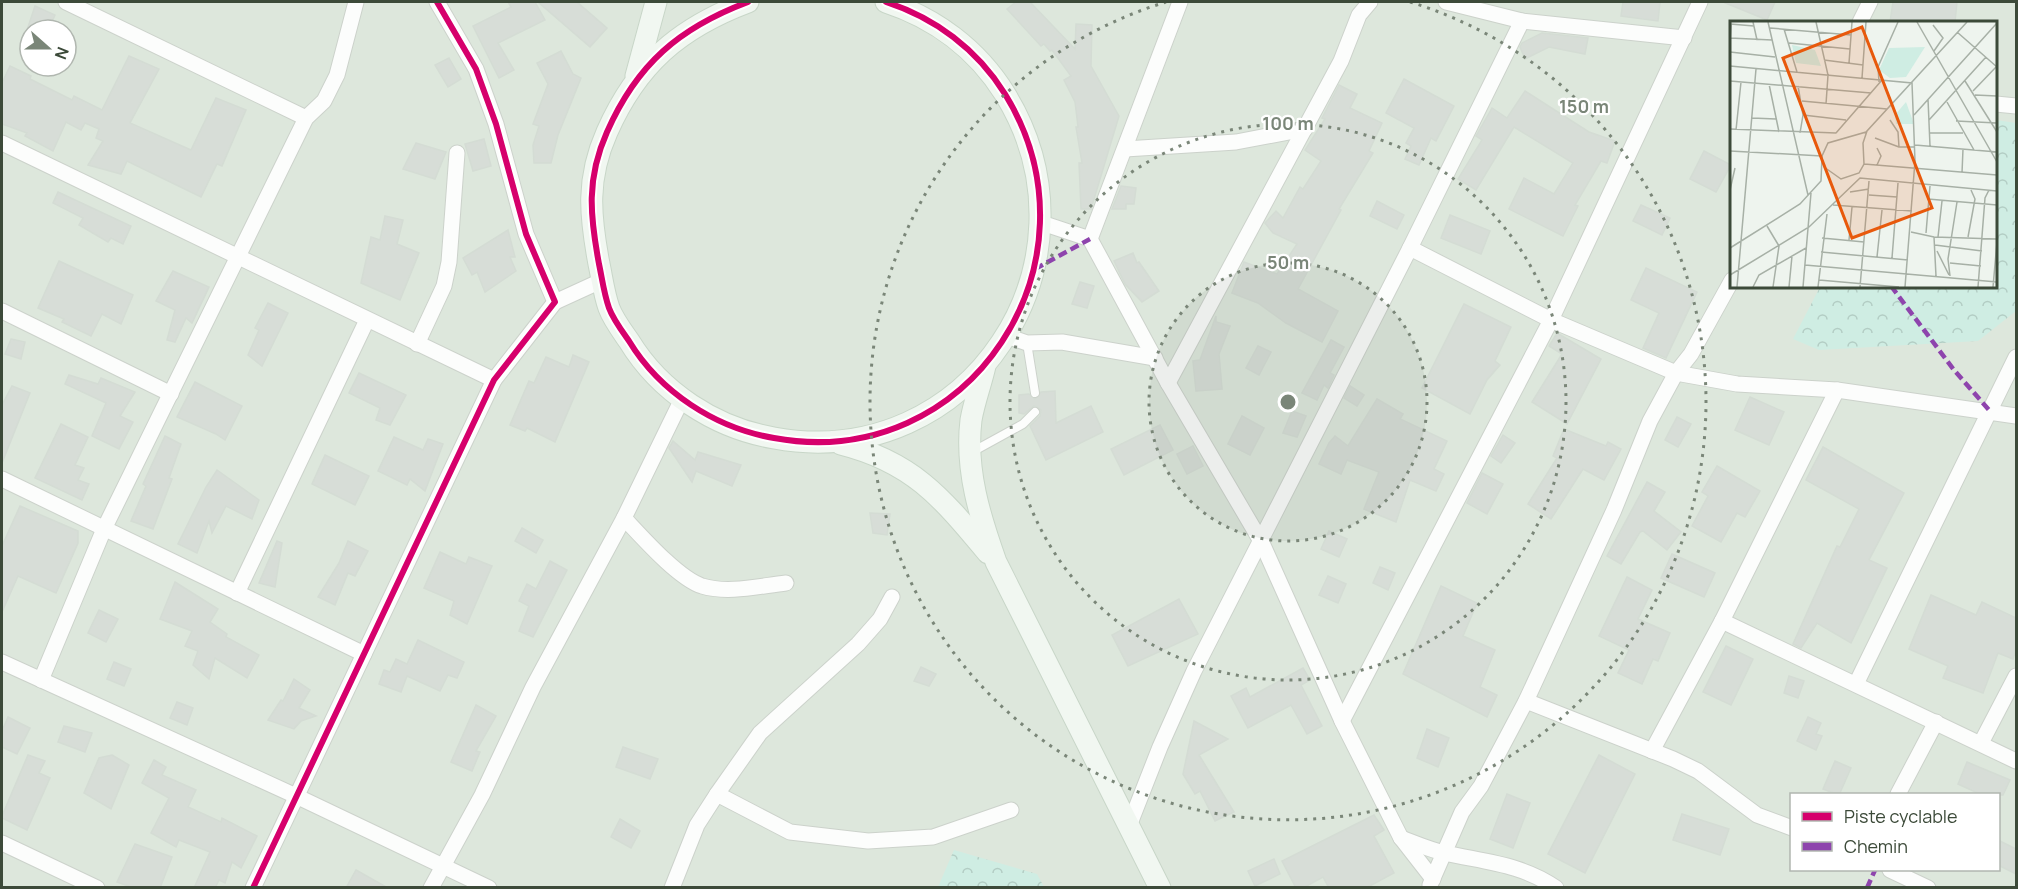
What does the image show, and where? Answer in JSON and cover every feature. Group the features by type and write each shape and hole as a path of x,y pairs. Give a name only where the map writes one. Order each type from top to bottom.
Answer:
{"street":[{"path":"66,2 306,118"},
{"path":"41,680 104,529 306,118 324,101 337,75 356,2"},
{"path":"437,2 476,69 496,124 526,234 555,302"},
{"path":"635,81 656,2"},
{"path":"748,2 710,16 674,41 635,81 618,107 603,142 593,179 590,216 610,310 640,359 682,399 716,420 754,435 794,442 835,442 875,435 933,410 958,392 1017,340 1024,303 1035,269 1042,223 1040,186 1032,151 1020,118 993,74 957,38 916,6 886,2"},
{"path":"1090,239 1180,2"},
{"path":"1168,383 1341,61 1359,15 1370,2"},
{"path":"1446,2 1522,21 1684,39"},
{"path":"1342,721 1551,320 1700,2"},
{"path":"1860,21 1870,2"},
{"path":"1130,826 1160,747 1194,671 1262,543 1522,21"},
{"path":"1997,104 2016,106"},
{"path":"1125,149 1236,142 1305,129"},
{"path":"2,143 494,380"},
{"path":"417,344 444,286 449,262 457,153"},
{"path":"1042,223 1090,239 1168,383 1262,543 1342,721 1401,838 1431,883"},
{"path":"1410,249 1551,320 1676,373 1737,384 1837,390 1989,410 2016,416"},
{"path":"253,888 494,380 555,302 603,280"},
{"path":"1431,883 1462,812 1481,786 1526,701 1617,503 1650,421 1676,373 1692,354 1730,282"},
{"path":"2,311 171,394"},
{"path":"237,593 367,320"},
{"path":"1017,340 1062,342 1155,358"},
{"path":"1856,684 2016,357"},
{"path":"985,366 972,420 970,453 973,486 996,562 1160,888"},
{"path":"1652,751 1722,621 1837,390"},
{"path":"431,888 482,795 533,687 624,518 682,399"},
{"path":"835,442 886,458 912,473 939,496 996,562"},
{"path":"2,479 364,654"},
{"path":"624,518 652,548 700,585 727,590 786,583"},
{"path":"672,888 697,825 760,733 858,644 880,619 892,597"},
{"path":"1722,621 2016,761"},
{"path":"2,662 296,796 489,888"},
{"path":"1981,743 2016,676"},
{"path":"1526,701 1698,771 1757,814 1790,828"},
{"path":"1899,793 1936,722"},
{"path":"717,794 790,832 868,841 933,837 1011,810"},
{"path":"1401,838 1443,853 1500,863 1537,875 1556,888"},
{"path":"2,843 95,887"},
{"path":"1892,871 1928,888"}],"lane":[{"path":"1017,340 1035,393"},
{"path":"970,453 1023,424 1035,412"}],"shaded area":[{"path":"2,2 2016,2 2016,887 2,887"}],"green space":[{"path":"1997,120 2016,123 2016,311 1978,341 1819,350 1793,339 1819,288 1997,288"},
{"path":"954,850 1037,874 1044,887 938,887"}],"building":[{"path":"508,2 535,2 545,20 498,43 514,70 499,78 473,26 511,7"},
{"path":"538,2 577,2 607,28 590,47"},
{"path":"1016,2 1030,2 1075,49 1076,24 1092,25 1091,66 1119,116 1091,209 1081,209 1079,163 1082,163 1076,127 1078,127 1075,102 1064,80 1071,76 1052,50 1050,51 1044,44 1041,46 1007,9"},
{"path":"1623,2 1660,2 1658,21 1621,16"},
{"path":"1723,2 1775,2 1767,20"},
{"path":"1893,2 1957,2 1955,21 1890,21"},
{"path":"35,6 55,15 54,18 31,18"},
{"path":"1542,33 1588,38 1585,54 1549,47 1525,59 1520,47 1522,43"},
{"path":"561,51 573,74 581,78 558,135 551,163 534,163 533,145 539,126 533,124 548,84 537,63"},
{"path":"129,56 159,69 130,123 191,150 216,98 246,110 222,166 217,164 201,197 127,161 121,174 88,165 103,141 96,138 99,129 85,123 81,130 66,122 53,151 25,136 27,133 2,124 2,83 10,66 18,70 18,78 30,78 72,100 74,96 102,110"},
{"path":"449,58 461,79 448,87 435,65"},
{"path":"1404,79 1454,106 1436,141 1431,138 1419,165 1405,159 1411,146 1406,143 1414,128 1386,113"},
{"path":"1339,85 1357,94 1350,108 1382,123 1369,151 1373,153 1339,209 1341,210 1298,289 1338,311 1322,342 1286,323 1258,303 1232,293 1244,262 1277,274 1297,244 1273,233 1265,223 1276,211 1283,218 1300,187 1303,189 1321,161 1305,150 1325,119 1322,118"},
{"path":"1525,91 1589,132 1615,141 1607,163 1601,161 1575,205 1578,206 1563,236 1509,209 1524,178 1554,194 1573,163 1514,127 1476,190 1458,179 1482,140 1476,136 1492,108 1507,118"},
{"path":"484,139 491,166 473,171 465,144"},
{"path":"416,143 446,152 435,179 403,169"},
{"path":"1704,151 1730,164 1716,192 1690,179"},
{"path":"1121,186 1136,188 1134,204 1126,204 1126,209 1112,209"},
{"path":"58,192 131,226 123,244 111,238 108,242 79,225 83,218 53,203"},
{"path":"1377,201 1404,215 1397,229 1370,216"},
{"path":"1641,205 1670,218 1662,235 1633,221"},
{"path":"1450,215 1490,231 1481,254 1441,238"},
{"path":"385,216 403,220 397,244 419,253 400,300 361,283 371,237 380,240"},
{"path":"508,230 515,257 510,257 516,271 485,292 477,272 472,275 463,258"},
{"path":"1133,253 1137,263 1139,262 1159,291 1142,302 1125,284 1114,261"},
{"path":"59,261 133,295 121,324 102,314 91,336 62,322 64,319 38,308"},
{"path":"1646,268 1697,292 1666,358 1643,348 1659,313 1631,300"},
{"path":"173,271 209,287 192,323 186,318 175,342 167,340 175,310 156,301"},
{"path":"1080,282 1094,286 1087,308 1072,304"},
{"path":"268,303 288,313 262,366 248,355 259,330 255,328"},
{"path":"1464,304 1511,327 1495,361 1500,365 1487,380 1470,414 1422,388"},
{"path":"1216,316 1216,322 1230,326 1219,354 1222,389 1196,391 1193,361 1200,360"},
{"path":"1557,333 1601,359 1567,424 1532,402 1562,354 1549,346"},
{"path":"11,339 25,342 21,359 5,354"},
{"path":"1331,340 1344,347 1330,373 1334,375 1328,388 1324,385 1317,400 1302,393"},
{"path":"1258,346 1271,352 1259,375 1246,368"},
{"path":"573,355 589,362 555,442 527,428 525,431 510,425 529,381 534,383 546,357 569,367"},
{"path":"359,373 406,395 390,425 376,420 380,408 349,393"},
{"path":"69,375 98,384 101,378 135,392 120,416 133,422 119,449 92,436 106,403 65,384"},
{"path":"195,382 242,406 225,440 177,417"},
{"path":"12,386 30,393 2,463 2,405"},
{"path":"1350,386 1364,395 1357,406 1344,398"},
{"path":"1055,391 1056,423 1091,406 1103,432 1046,460 1030,426 1040,416 1041,410 1034,406 1024,414 1019,413 1019,395 1029,394 1035,399 1041,392"},
{"path":"1750,397 1784,412 1769,445 1735,430"},
{"path":"1377,399 1403,414 1400,419 1447,441 1434,469 1444,474 1436,491 1410,480 1396,522 1364,509 1379,472 1347,460 1341,474 1319,464 1335,436 1348,446"},
{"path":"1292,411 1306,416 1297,437 1283,433"},
{"path":"1242,416 1264,428 1250,455 1228,444"},
{"path":"1677,417 1691,424 1678,447 1665,440"},
{"path":"61,424 88,437 75,465 84,468 78,480 89,484 82,500 35,478"},
{"path":"1160,425 1173,450 1124,475 1111,449"},
{"path":"1564,429 1606,446 1608,442 1621,449 1604,480 1583,469 1551,519 1528,504 1557,458 1553,456"},
{"path":"1503,435 1515,443 1501,463 1491,456"},
{"path":"165,436 181,444 169,478 172,479 153,529 131,521 146,486 143,484"},
{"path":"394,437 423,450 428,439 443,444 425,491 410,479 407,485 378,471"},
{"path":"673,441 695,460 698,452 741,465 732,486 696,471 692,482 669,448"},
{"path":"1193,446 1203,466 1187,474 1177,454"},
{"path":"1823,447 1904,493 1869,560 1887,568 1851,643 1817,623 1801,648 1793,644 1837,546 1840,547 1859,509 1806,480"},
{"path":"325,455 369,476 355,505 312,484"},
{"path":"1717,466 1760,491 1745,517 1737,513 1721,542 1692,526 1708,496 1702,492"},
{"path":"217,470 259,500 252,519 226,506 212,533 209,521 197,553 178,544 206,487"},
{"path":"1482,473 1503,484 1487,514 1467,503"},
{"path":"1647,482 1665,492 1654,511 1681,532 1667,550 1643,531 1640,532 1621,564 1607,556"},
{"path":"20,506 78,531 78,543 56,593 18,576 2,612 2,546"},
{"path":"870,513 890,514 887,535 873,533"},
{"path":"522,528 543,540 536,553 515,541"},
{"path":"1329,531 1347,539 1339,557 1321,549"},
{"path":"277,541 282,543 275,587 259,583"},
{"path":"348,541 368,551 355,576 348,573 335,605 318,597 339,563"},
{"path":"440,552 466,564 469,557 492,566 467,624 450,615 454,601 424,588"},
{"path":"1672,554 1715,573 1704,597 1661,578"},
{"path":"550,561 567,570 533,637 519,631 529,606 519,601 527,584 536,589"},
{"path":"1380,567 1395,573 1388,590 1373,583"},
{"path":"1328,576 1346,584 1338,603 1319,595"},
{"path":"1627,577 1652,590 1638,619 1670,633 1658,661 1653,659 1642,684 1618,673 1629,650 1599,636"},
{"path":"175,582 218,609 210,622 227,634 226,637 259,655 247,678 215,658 209,679 193,665 198,651 185,646 192,631 160,619"},
{"path":"1441,586 1477,603 1463,636 1495,650 1480,687 1497,695 1487,717 1403,674"},
{"path":"1931,595 1976,615 1982,602 2016,618 2016,650 2013,659 1998,653 1983,693 1943,678 1948,666 1909,649"},
{"path":"1179,599 1198,634 1128,666 1112,635"},
{"path":"99,610 118,619 106,642 88,633"},
{"path":"418,640 464,662 457,678 448,675 440,691 407,676 401,692 379,684 384,670 390,672 396,659 407,664"},
{"path":"1726,646 1753,659 1731,705 1703,692"},
{"path":"114,662 131,669 124,686 107,679"},
{"path":"921,667 936,674 929,686 914,681"},
{"path":"1303,668 1310,680 1301,685 1322,726 1307,734 1291,705 1248,728 1231,696 1246,688 1250,697"},
{"path":"1789,676 1804,681 1798,698 1784,693"},
{"path":"294,679 310,690 299,708 316,716 301,721 294,729 268,720 281,700 283,701"},
{"path":"177,702 193,708 187,725 170,718"},
{"path":"476,705 496,716 476,751 480,752 472,771 451,762"},
{"path":"8,717 30,728 17,754 2,747 2,731"},
{"path":"1808,717 1821,723 1816,734 1822,736 1816,750 1797,741"},
{"path":"1194,721 1228,739 1199,755 1234,812 1215,821 1200,791 1195,794 1183,774"},
{"path":"64,726 92,733 85,752 58,742"},
{"path":"1427,729 1449,738 1438,767 1417,758"},
{"path":"623,747 658,759 650,779 616,767"},
{"path":"28,755 45,761 39,773 50,778 27,830 2,816"},
{"path":"112,755 129,765 111,809 84,793 99,758"},
{"path":"1599,755 1635,774 1585,873 1548,854"},
{"path":"154,760 166,767 162,775 196,790 188,807 221,822 222,818 257,836 241,868 232,862 225,883 219,880 215,888 194,888 210,852 179,840 176,847 151,833 169,798 142,783"},
{"path":"1835,761 1851,768 1840,793 1823,789"},
{"path":"1967,762 2010,780 2003,795 1978,793 1958,784"},
{"path":"1507,794 1530,803 1513,848 1490,839"},
{"path":"1682,814 1729,829 1720,855 1673,840"},
{"path":"1374,815 1384,830 1374,836 1394,873 1366,888 1329,888 1323,877 1303,888 1296,888 1282,861"},
{"path":"620,819 640,831 631,848 611,837"},
{"path":"2000,841 2016,849 2016,874 2000,866"},
{"path":"135,844 172,857 160,888 134,888 117,882"},
{"path":"1274,859 1280,874 1255,886 1248,871"},
{"path":"356,870 388,888 346,888"}],"marked path":[{"path":"1035,269 1090,239"},
{"path":"1892,288 1954,370 1989,410"},
{"path":"1867,888 1875,871"}],"cycle path":[{"path":"253,888 494,380 555,302 526,234 496,124 476,69 437,2"},
{"path":"748,2 701,24 663,51 632,87 607,132 596,166 592,198 596,246 604,292 613,316 642,359 656,376 691,405 731,426 752,433 774,438 844,440 907,423 960,389 1002,342 1029,286 1040,223 1033,158 1005,94 994,78 968,49 938,26 886,2"}]}
